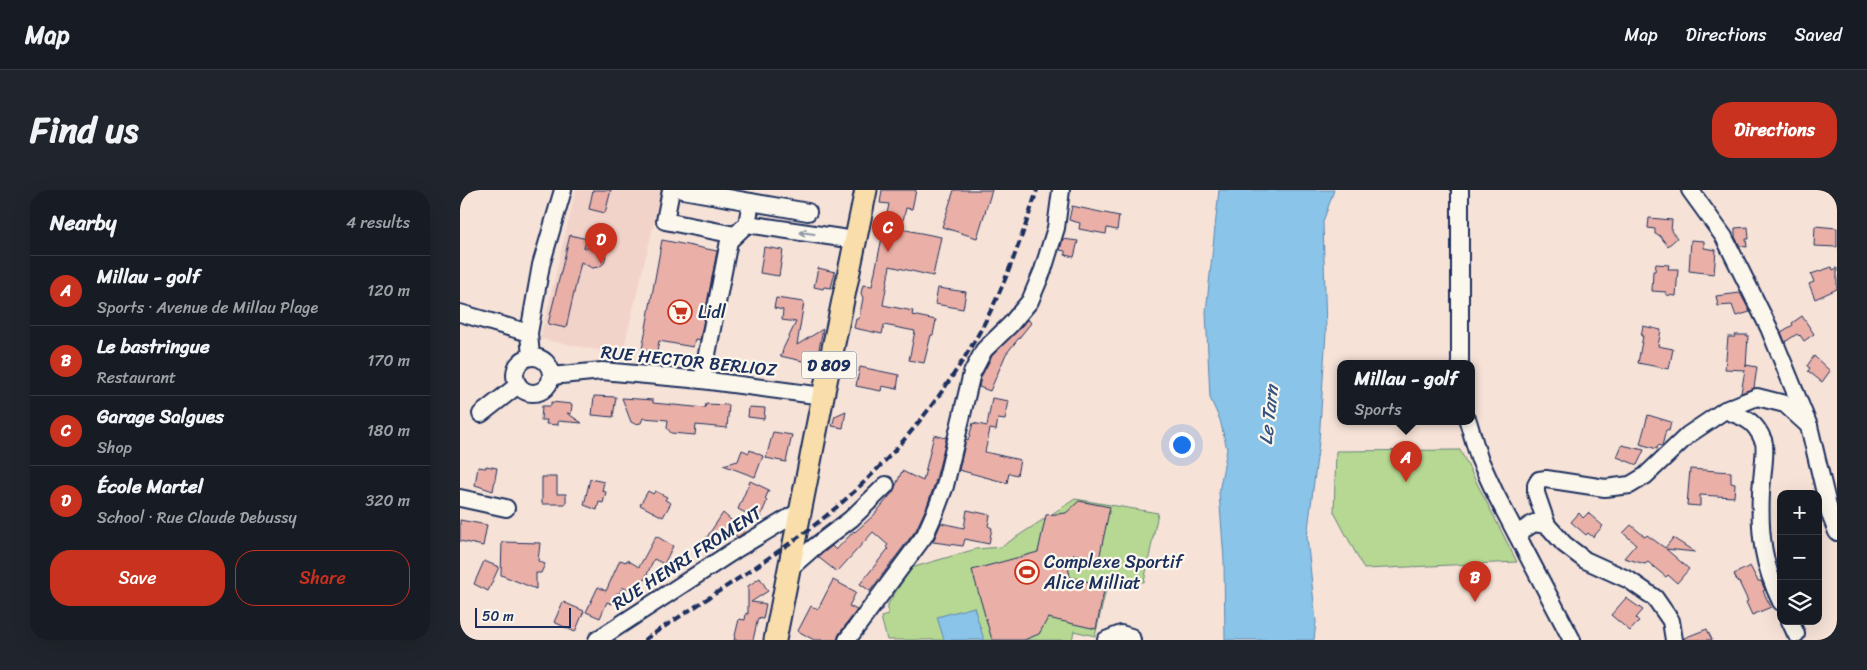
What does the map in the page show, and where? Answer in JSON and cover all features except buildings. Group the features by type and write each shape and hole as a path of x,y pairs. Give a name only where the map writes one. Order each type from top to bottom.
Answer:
{"main road":[{"name":"D 809","path":"775,640 866,190"}],"street":[{"path":"531,357 529,333 541,266 563,190"},
{"path":"671,190 666,221 734,236"},
{"path":"683,190 808,212"},
{"path":"847,640 925,534 945,486 972,373 984,350 1010,325 1030,301 1043,270 1056,228 1061,190"},
{"path":"1460,190 1460,360"},
{"path":"1690,190 1724,236 1768,328 1809,426 1830,514 1837,532"},
{"path":"702,380 729,241 747,224 751,202"},
{"path":"747,224 855,240"},
{"path":"460,313 529,333"},
{"path":"525,358 542,358 549,366 551,376 547,386 538,392 527,392 518,385 516,379 517,367 525,358"},
{"name":"RUE HECTOR BERLIOZ","path":"551,376 602,371 702,380 823,396"},
{"path":"480,414 518,385"},
{"path":"1674,640 1672,621 1655,598 1629,580 1585,560 1564,544 1547,524 1536,493 1536,485 1539,480 1606,488 1630,485 1644,476 1688,436 1725,410 1757,397 1785,404 1809,426"},
{"path":"1725,410 1751,421 1764,441 1761,542 1771,582 1777,594"},
{"path":"1469,425 1482,465 1572,640"},
{"path":"789,569 851,519 886,485"},
{"path":"460,498 506,508"},
{"name":"RUE HENRI FROMENT","path":"597,640 727,555 800,511"},
{"path":"1518,534 1534,524 1547,524"},
{"path":"1106,640 1121,634 1130,637 1132,640"}],"shaded area":[{"path":"576,190 662,190 622,355 540,339"}],"green space":[{"path":"1460,450 1517,562 1364,569 1334,512 1336,451"},
{"name":"Complexe Sportif Alice Milliat","path":"1075,499 1158,513 1144,582 1109,577 1095,636 1074,631 1072,640 887,640 881,617 888,615 888,604 911,568 976,549 1001,547"}],"water":[{"name":"Le Tarn","path":"1219,190 1334,190 1323,222 1326,332 1319,442 1307,537 1316,622 1314,640 1225,640 1224,560 1219,492 1227,449 1220,420 1210,398 1206,312"},
{"path":"974,607 984,640 944,640 937,617"}],"railway":[{"path":"644,640 756,567 820,521 871,475 917,425 957,369 985,322 1010,267 1037,190"}],"place":[{"name":"Garage Salgues","path":"888,252"},
{"name":"École Martel","path":"601,264"},
{"name":"Lidl","path":"680,312"},
{"name":"Millau - golf","path":"1406,482"},
{"name":"Complexe Sportif Alice Milliat","path":"1027,572"},
{"name":"Le bastringue","path":"1475,602"}]}
